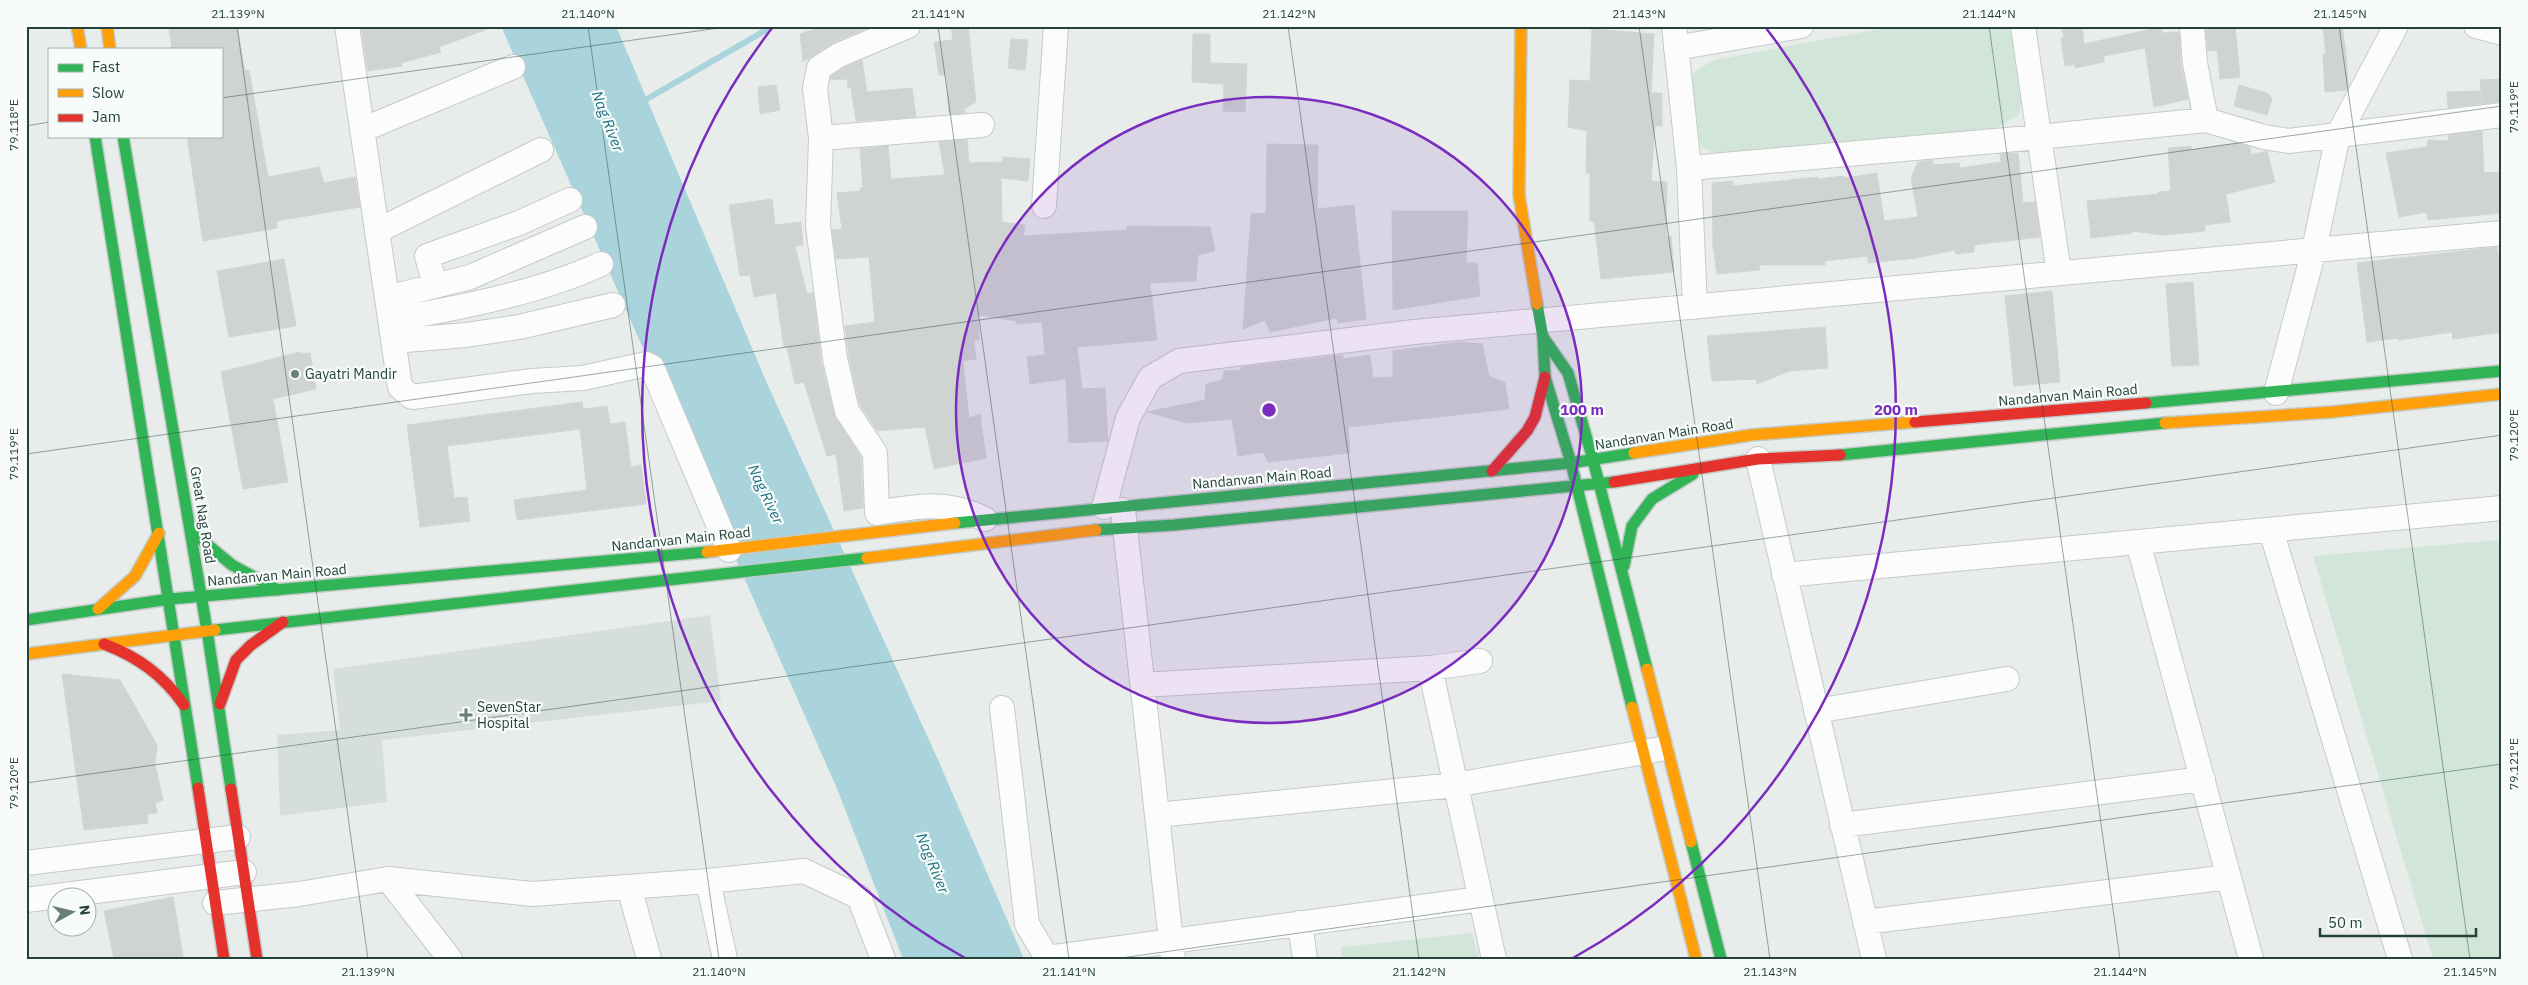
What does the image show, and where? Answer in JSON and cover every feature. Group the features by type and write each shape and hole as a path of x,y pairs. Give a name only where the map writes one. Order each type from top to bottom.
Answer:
{"main road":[{"path":"77,26 81,48"},
{"path":"107,26 110,48"},
{"path":"1521,26 1519,194 1542,330 1545,377 1571,463 1696,959"},
{"path":"95,138 170,599 224,959"},
{"name":"Great Nag Road","path":"124,138 220,707 256,959"},
{"path":"1542,330 1568,373 1593,460 1720,959"},
{"name":"Nandanvan Main Road","path":"26,620 170,599 724,551 985,519 1117,513 1571,463 1751,435 2276,393 2502,371"},
{"path":"1492,471 1528,431 1535,417 1545,377"},
{"path":"26,654 284,621 719,576 860,557 1117,513 1174,525 1359,508 1576,484 1599,484 1758,459 1854,454 2136,425 2332,412 2502,394"},
{"path":"1623,575 1632,526 1652,499 1705,467"},
{"path":"191,531 227,562 253,580 279,590"},
{"path":"96,609 118,594 139,573 159,533"},
{"path":"220,707 236,660 251,645 284,621"},
{"path":"103,644 132,653 157,671 186,709"}],"street":[{"path":"347,26 400,387 412,397 532,381 583,378 646,364 652,367 724,551"},
{"path":"908,26 839,55 819,68 815,88 821,138 818,226 835,359 848,412 875,453 877,512 933,504 967,510 985,519"},
{"path":"1044,206 1056,26"},
{"path":"1695,307 1689,168 1675,37 1801,26"},
{"path":"2023,26 2059,273"},
{"path":"2192,26 2195,63 2206,120"},
{"path":"2276,393 2314,250 2338,135 2396,26"},
{"path":"2476,26 2502,33"},
{"path":"362,130 513,67"},
{"path":"1689,168 2039,138 2206,120 2264,137 2289,141 2502,115"},
{"path":"821,138 982,125"},
{"path":"377,231 541,150"},
{"path":"434,285 427,256 519,223 570,200"},
{"path":"390,320 434,285 470,277 585,227"},
{"path":"1172,950 1143,685 1117,513 1128,418 1150,378 1179,361 1414,332 1542,330 1695,307 2502,233"},
{"path":"390,320 472,304 572,277 602,264"},
{"path":"390,320 466,335 519,327 613,305"},
{"path":"1758,459 1874,959"},
{"path":"1784,575 2502,508"},
{"path":"2271,530 2400,959"},
{"path":"2138,542 2251,959"},
{"path":"1143,685 1430,668 1480,661"},
{"path":"1430,668 1494,959"},
{"path":"1816,711 2007,679"},
{"path":"1002,708 1027,924 1046,958 1172,950 1300,923 1480,899"},
{"path":"1157,815 1455,785 1666,748"},
{"path":"1842,825 2203,779"},
{"path":"26,863 238,837"},
{"path":"215,903 248,900 388,879 532,894 708,881 804,871 858,897 883,959"},
{"path":"26,900 244,872"},
{"path":"1865,922 2229,877"},
{"path":"388,879 450,959"},
{"path":"708,881 725,959"},
{"path":"629,887 648,959"},
{"path":"1300,923 1305,959"}],"shaded area":[{"name":"SevenStar Hospital","path":"710,615 721,701 382,740 387,802 280,816 277,735 340,730 333,669"}],"green space":[{"path":"1895,26 2007,26 2013,36 2023,92 2019,115 1994,129 1716,153 1705,149 1700,144 1693,120 1691,81 1697,70 1703,66 1715,60"},
{"path":"2498,540 2502,552 2502,959 2433,959 2313,556"},
{"path":"1472,933 1479,959 1342,959 1341,947"}],"water":[{"name":"Nag River","path":"501,26 616,26 766,381 939,762 1024,959 903,959 838,791"}],"building":[{"path":"180,26 237,26 245,71 249,70 268,177 319,167 324,183 355,177 360,207 276,221 277,228 203,241 187,138 222,138 222,48 172,48 169,28"},
{"path":"361,26 489,26 490,28 439,47 441,52 401,63 402,66 368,71"},
{"path":"825,26 872,26 834,42 803,62 800,34"},
{"path":"951,26 968,26 976,102 964,109 965,113 949,114 946,75 939,75 934,42 953,40"},
{"path":"2082,26 2084,44 2161,27 2162,33 2179,32 2181,64 2188,99 2154,107 2145,48 2104,56 2104,62 2075,68 2075,64 2065,66 2061,38 2064,39 2062,28"},
{"path":"2323,26 2342,26 2346,53 2348,86 2346,90 2325,92 2323,54 2326,54"},
{"path":"2235,27 2240,77 2220,79 2217,50 2208,51 2206,30"},
{"path":"1592,29 1654,34 1651,93 1662,93 1662,126 1655,126 1651,181 1667,182 1666,237 1671,236 1674,272 1601,279 1594,221 1590,221 1590,173 1586,173 1587,131 1568,127 1570,80 1590,81"},
{"path":"1193,34 1210,34 1210,63 1247,64 1245,112 1223,111 1224,84 1192,82"},
{"path":"1011,39 1028,40 1025,70 1008,68"},
{"path":"862,60 867,92 912,88 916,117 856,121 851,87 848,88 847,79 831,80 831,76 845,67"},
{"path":"2502,79 2502,101 2482,104 2480,80"},
{"path":"776,85 780,110 760,114 758,87"},
{"path":"2239,85 2267,93 2272,99 2267,115 2234,106"},
{"path":"2480,91 2481,104 2448,108 2447,92"},
{"path":"2482,131 2484,173 2502,172 2502,213 2428,220 2427,212 2399,217 2386,153 2427,147 2428,140 2449,141 2448,135"},
{"path":"967,140 969,163 1003,162 1003,157 1030,159 1028,181 1001,178 1002,222 1025,225 1023,236 1127,230 1127,226 1210,227 1215,251 1198,255 1196,281 1150,283 1157,340 1077,347 1082,389 1105,388 1108,441 1069,443 1066,379 1030,384 1027,357 1045,355 1042,322 1016,324 1017,321 978,315 979,340 974,340 976,359 963,361 969,418 980,414 986,458 934,469 925,427 877,431 860,405 849,357 845,326 875,322 869,257 836,259 832,230 842,229 837,193 861,191 860,188 863,188 860,149 888,146 891,179 945,175 939,142"},
{"path":"2237,143 2250,147 2251,155 2267,151 2275,182 2226,194 2230,222 2205,225 2205,231 2164,235 2132,231 2132,233 2091,238 2087,201 2171,191 2168,148 2191,146 2191,150"},
{"path":"1267,144 1318,145 1317,209 1354,205 1366,319 1338,323 1337,318 1270,332 1265,320 1243,329 1251,214 1266,213"},
{"path":"2018,153 2023,203 2035,202 2040,237 1974,245 1974,252 1956,254 1955,250 1916,258 1868,263 1868,256 1825,261 1825,265 1759,265 1760,270 1717,274 1713,246 1712,183 1733,181 1733,186 1818,177 1818,179 1844,176 1845,178 1877,173 1884,221 1918,217 1911,178 1918,162 1932,160 1933,165 1959,163 1960,168 2001,162 2000,154"},
{"path":"772,199 775,225 801,222 803,245 795,246 807,294 813,292 821,361 834,414 861,457 863,508 844,511 836,454 827,456 804,382 795,384 787,347 784,347 776,293 754,297 750,275 740,276 729,205"},
{"path":"1392,211 1468,211 1466,263 1477,263 1480,296 1393,310"},
{"path":"2497,247 2502,279 2502,332 2453,339 2452,332 2399,340 2398,338 2367,342 2357,263"},
{"path":"284,259 296,326 229,337 217,271"},
{"path":"2193,282 2199,365 2172,366 2166,284"},
{"path":"2052,291 2060,382 2014,386 2005,296"},
{"path":"1825,327 1828,368 1790,371 1757,384 1756,379 1712,381 1707,336"},
{"path":"1461,342 1482,344 1489,376 1505,383 1509,409 1348,427 1350,453 1268,462 1263,452 1238,456 1232,419 1187,423 1147,412 1205,400 1206,384 1222,380 1224,371 1241,370 1241,367 1343,355 1343,359 1370,355 1373,378 1393,377 1393,351"},
{"path":"300,352 300,354 310,353 316,389 273,399 288,482 243,489 221,372"},
{"path":"582,402 583,409 607,406 610,424 625,422 631,467 641,465 646,504 517,520 514,500 587,490 580,429 447,446 454,498 467,497 470,521 420,527 407,425"},
{"path":"62,674 120,680 157,745 155,764 163,800 155,803 157,813 147,814 148,823 84,830"},
{"path":"173,897 183,956 164,959 114,959 104,911"}],"waterway":[{"path":"640,103 773,26"}],"traffic: fast":[{"path":"95,138 198,788"},
{"path":"123,138 207,630 231,789"},
{"path":"1537,304 1543,337 1545,377 1571,463 1632,707"},
{"path":"1543,337 1568,373 1593,460 1647,669"},
{"path":"2146,403 2502,371"},
{"path":"1840,455 2165,423"},
{"path":"955,523 1571,463 1634,453"},
{"path":"1624,566 1632,526 1652,499 1693,474"},
{"path":"1096,530 1174,525 1614,482"},
{"path":"191,531 232,565 278,590"},
{"path":"26,620 170,599 707,552"},
{"path":"215,630 867,558"},
{"path":"1691,842 1721,959"}],"traffic: slow":[{"path":"77,26 81,48"},
{"path":"107,26 110,48"},
{"path":"1521,26 1519,195 1537,304"},
{"path":"2165,423 2332,412 2502,394"},
{"path":"1634,453 1751,435 1915,422"},
{"path":"707,552 955,523"},
{"path":"867,558 1096,530"},
{"path":"98,609 135,576 159,533"},
{"path":"26,654 215,630"},
{"path":"1647,669 1691,842"},
{"path":"1632,707 1696,959"}],"traffic: jam":[{"path":"1492,471 1527,431 1535,417 1545,377"},
{"path":"1915,422 2146,403"},
{"path":"1614,482 1758,459 1840,455"},
{"path":"220,704 236,660 251,645 283,622"},
{"path":"104,644 128,655 149,668 176,694 184,705"},
{"path":"198,788 224,959"},
{"path":"231,789 257,959"}],"place":[{"name":"Gayatri Mandir","path":"295,374"},
{"name":"SevenStar Hospital","path":"466,715"}]}
